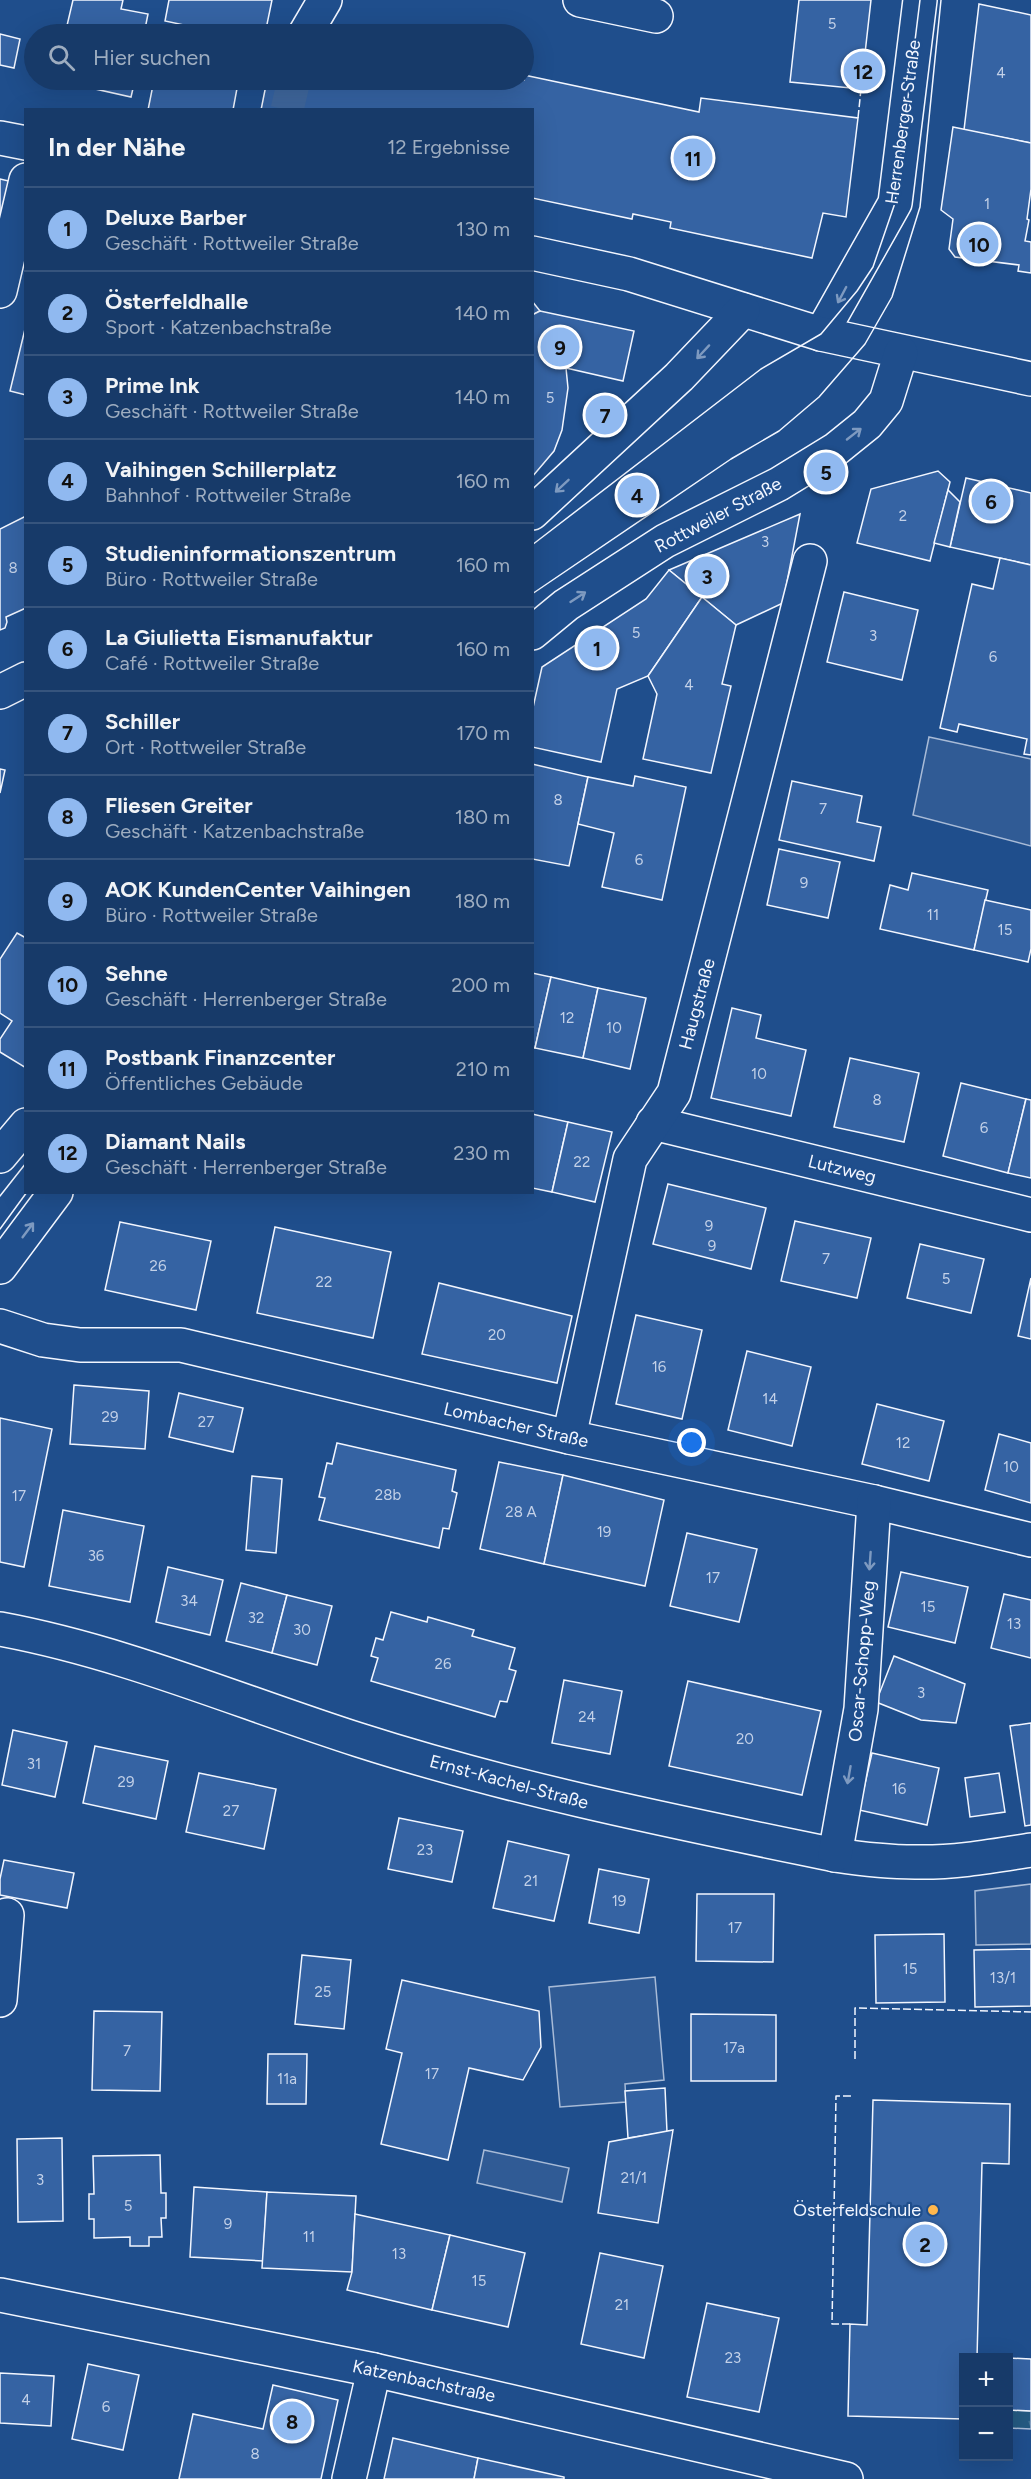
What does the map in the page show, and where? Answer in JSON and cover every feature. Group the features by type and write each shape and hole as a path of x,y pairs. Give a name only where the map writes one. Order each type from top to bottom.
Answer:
{"street":[{"path":"311,24 325,0"},
{"path":"580,0 656,16"},
{"name":"Herrenberger Straße","path":"821,334 895,203 920,0"},
{"path":"0,138 24,143"},
{"path":"0,291 24,189"},
{"path":"857,226 860,262"},
{"path":"534,253 618,271 821,334 1031,380"},
{"path":"534,511 679,377 743,310"},
{"name":"Rottweiler Straße","path":"534,631 566,605 665,541 779,484 836,449 867,424 886,401 901,353"},
{"name":"Haugstraße","path":"568,1437 630,1159 674,1093 810,561"},
{"path":"0,692 24,680"},
{"name":"Lutzweg","path":"653,1123 1031,1215"},
{"path":"0,1156 24,1127"},
{"path":"0,1267 55,1194"},
{"name":"Lombacher Straße","path":"0,1326 43,1340 80,1345 181,1345 568,1437 874,1502 1031,1540"},
{"name":"Oscar-Schopp-Weg","path":"835,1855 861,1709 874,1502"},
{"name":"Ernst-Kachel-Straße","path":"0,1629 97,1652 359,1740 465,1772 584,1802 835,1855 915,1862 970,1859 1031,1850"},
{"path":"0,2000 8,1916"},
{"name":"Katzenbachstraße","path":"0,2295 374,2370 846,2479"},
{"path":"349,2479 374,2370"}],"green space":[{"path":"1013,2410 1031,2411 1031,2429 1013,2428"}],"shaded area":[{"path":"929,737 1031,759 1031,846 913,815"},
{"path":"1031,1884 1031,1944 976,1945 975,1891"},
{"path":"655,1977 664,2080 625,2084 626,2102 560,2107 549,1987"},
{"path":"484,2150 569,2168 562,2202 477,2183"}],"building":[{"path":"73,0 123,0 121,9 148,14 146,24 67,24"},
{"path":"169,0 272,0 267,24 179,24 165,21"},
{"path":"799,0 871,0 861,89 790,82"},
{"path":"979,4 1031,15 1031,143 964,130"},
{"path":"0,34 20,39 14,68 0,65"},
{"path":"534,77 699,112 701,98 858,118 846,217 823,213 812,258 670,228 671,222 633,214 632,219 534,198 534,108 261,108 265,90 534,90"},
{"path":"100,90 133,90 131,97"},
{"path":"152,90 237,90 233,108 148,108"},
{"path":"953,127 1031,143 1031,189 1025,241 1031,242 1031,273 1018,271 1019,265 955,257 949,249 953,219 941,210"},
{"path":"0,179 13,182 0,237"},
{"path":"534,304 540,311 534,314"},
{"path":"540,311 634,331 623,381 566,368 568,388 562,430 554,451 534,475 534,314"},
{"path":"24,333 24,394 10,391"},
{"path":"938,471 950,482 930,561 857,543 871,489"},
{"path":"966,478 1031,493 1031,565 950,547"},
{"path":"948,490 960,502 950,547 934,543"},
{"path":"800,514 783,603 736,625 669,570"},
{"path":"24,517 24,609 6,617 5,628 0,630 0,529"},
{"path":"1000,558 1031,565 1031,755 1024,754 1027,739 959,724 957,732 940,728 972,584 993,589"},
{"path":"669,570 702,597 648,676 617,689 601,762 534,747 534,703 542,667 646,599"},
{"path":"844,592 918,610 902,680 827,662"},
{"path":"702,597 736,625 722,684 731,686 711,773 643,759 657,694 648,676"},
{"path":"534,764 588,777 569,866 534,859"},
{"path":"0,769 5,770 0,793"},
{"path":"635,776 686,787 662,900 602,887 614,833 578,824 588,777 633,786"},
{"path":"792,781 862,796 857,822 881,827 874,861 779,840"},
{"path":"779,849 840,862 828,918 767,905"},
{"path":"912,873 988,890 974,950 880,929 890,885 908,890"},
{"path":"985,900 1031,910 1031,949 1028,962 974,950"},
{"path":"17,933 24,937 24,1067 0,1052 0,1039 12,1021 0,1013 0,959"},
{"path":"534,973 551,977 534,1048"},
{"path":"551,977 598,988 583,1058 535,1048"},
{"path":"598,988 646,998 630,1069 583,1058"},
{"path":"732,1008 761,1015 756,1038 806,1050 791,1116 711,1098"},
{"path":"850,1058 919,1073 904,1142 834,1127"},
{"path":"961,1083 1026,1099 1008,1173 943,1156"},
{"path":"1026,1099 1031,1100 1031,1178 1008,1173"},
{"path":"534,1114 568,1122 552,1192 534,1188"},
{"path":"568,1122 612,1132 595,1202 552,1192"},
{"path":"668,1184 766,1208 751,1269 653,1244"},
{"path":"795,1221 871,1238 857,1298 781,1281"},
{"path":"120,1222 211,1241 196,1310 105,1290"},
{"path":"275,1227 391,1252 373,1338 257,1313"},
{"path":"920,1244 984,1259 971,1313 907,1298"},
{"path":"1031,1278 1031,1339 1018,1336"},
{"path":"439,1283 572,1316 557,1383 422,1354"},
{"path":"636,1315 702,1330 682,1419 616,1404"},
{"path":"747,1351 811,1367 792,1446 728,1430"},
{"path":"74,1385 149,1391 145,1449 70,1444"},
{"path":"179,1393 243,1408 233,1452 169,1437"},
{"path":"877,1404 944,1421 929,1481 862,1464"},
{"path":"0,1418 52,1429 24,1567 0,1562"},
{"path":"999,1434 1031,1443 1031,1503 985,1490"},
{"path":"337,1443 456,1470 452,1491 457,1493 449,1529 443,1528 439,1548 319,1520 325,1498 319,1497 327,1463 332,1464"},
{"path":"499,1462 563,1475 544,1564 480,1549"},
{"path":"563,1475 664,1500 645,1586 544,1564"},
{"path":"252,1476 282,1479 276,1553 246,1550"},
{"path":"63,1510 144,1526 130,1602 49,1586"},
{"path":"687,1533 757,1549 739,1622 670,1606"},
{"path":"168,1567 223,1580 210,1635 156,1622"},
{"path":"901,1572 968,1587 955,1643 888,1627"},
{"path":"241,1583 287,1595 272,1653 226,1641"},
{"path":"1004,1594 1031,1600 1031,1658 991,1648"},
{"path":"287,1595 332,1606 317,1665 272,1653"},
{"path":"391,1612 427,1622 428,1617 474,1630 472,1636 515,1648 509,1669 516,1671 507,1702 500,1701 495,1717 371,1681 378,1658 371,1656 376,1638 383,1640"},
{"path":"894,1656 965,1684 956,1723 921,1720 876,1702"},
{"path":"564,1680 622,1691 610,1754 552,1743"},
{"path":"688,1681 821,1711 802,1795 669,1766"},
{"path":"1031,1723 1031,1825 1025,1826 1010,1726"},
{"path":"13,1730 67,1742 55,1797 2,1785"},
{"path":"95,1746 168,1761 156,1819 83,1803"},
{"path":"872,1753 939,1768 927,1825 859,1810"},
{"path":"199,1773 276,1789 264,1849 186,1832"},
{"path":"999,1773 1005,1812 970,1817 965,1778"},
{"path":"399,1818 463,1831 452,1882 388,1869"},
{"path":"508,1841 569,1855 554,1921 493,1908"},
{"path":"4,1860 74,1873 67,1908 0,1895 0,1879"},
{"path":"599,1869 649,1879 639,1933 589,1923"},
{"path":"697,1894 774,1894 773,1962 696,1961"},
{"path":"944,1934 945,2002 876,2003 875,1935"},
{"path":"1031,1949 1031,2006 975,2007 974,1950"},
{"path":"302,1955 351,1960 344,2029 295,2024"},
{"path":"402,1980 539,2011 541,2047 523,2080 469,2068 448,2160 381,2144 402,2053 386,2049"},
{"path":"94,2011 162,2012 160,2091 92,2090"},
{"path":"691,2014 776,2015 776,2081 691,2081"},
{"path":"268,2054 307,2054 306,2104 267,2104"},
{"path":"665,2088 667,2132 628,2138 625,2091"},
{"path":"873,2100 1010,2104 1009,2164 982,2163 977,2353 959,2353 959,2419 848,2416 850,2324 867,2325"},
{"path":"673,2130 658,2223 598,2213 609,2142"},
{"path":"62,2138 63,2221 18,2222 17,2139"},
{"path":"160,2155 161,2193 166,2193 166,2218 161,2218 162,2237 149,2237 149,2246 130,2246 130,2237 94,2238 94,2219 89,2219 89,2194 94,2194 93,2156"},
{"path":"194,2187 267,2192 263,2261 190,2257"},
{"path":"267,2192 356,2196 352,2272 262,2268"},
{"path":"355,2214 450,2235 432,2310 347,2290 352,2272"},
{"path":"450,2235 525,2253 508,2327 432,2310"},
{"path":"600,2253 663,2266 644,2358 581,2344"},
{"path":"707,2303 779,2318 759,2412 687,2397"},
{"path":"1013,2358 1031,2359 1031,2411 1013,2410"},
{"path":"88,2364 139,2375 123,2450 72,2439"},
{"path":"0,2373 54,2376 51,2426 0,2423"},
{"path":"273,2385 338,2400 321,2479 179,2479 193,2414 263,2429"},
{"path":"393,2438 478,2458 474,2479 384,2479"},
{"path":"478,2458 564,2477 564,2479 474,2479"}],"tunnel":[{"path":"287,108 292,90"}],"tram line":[{"path":"534,543 761,369 821,334 857,291 873,267 895,203 920,0"},
{"path":"534,593 731,459 779,431 819,397 865,344 892,297 920,207 941,0"},
{"path":"0,1196 24,1166"},
{"path":"0,1229 26,1194"}],"fence":[{"path":"858,118 861,89"},
{"path":"855,2059 855,2008 1031,2012"},
{"path":"850,2324 832,2324 836,2096 854,2096"}],"place":[{"name":"Diamant Nails","path":"863,71"},
{"name":"Postbank Finanzcenter","path":"693,158"},
{"name":"Sehne","path":"979,244"},
{"name":"AOK KundenCenter Vaihingen","path":"560,347"},
{"name":"Schiller","path":"605,415"},
{"name":"Studieninformationszentrum","path":"826,472"},
{"name":"Vaihingen Schillerplatz","path":"637,495"},
{"name":"La Giulietta Eismanufaktur","path":"991,501"},
{"name":"Prime Ink","path":"707,576"},
{"name":"Deluxe Barber","path":"597,648"},
{"name":"Österfeldschule","path":"933,2210"},
{"name":"Österfeldhalle","path":"925,2244"},
{"name":"Fliesen Greiter","path":"292,2421"}]}
